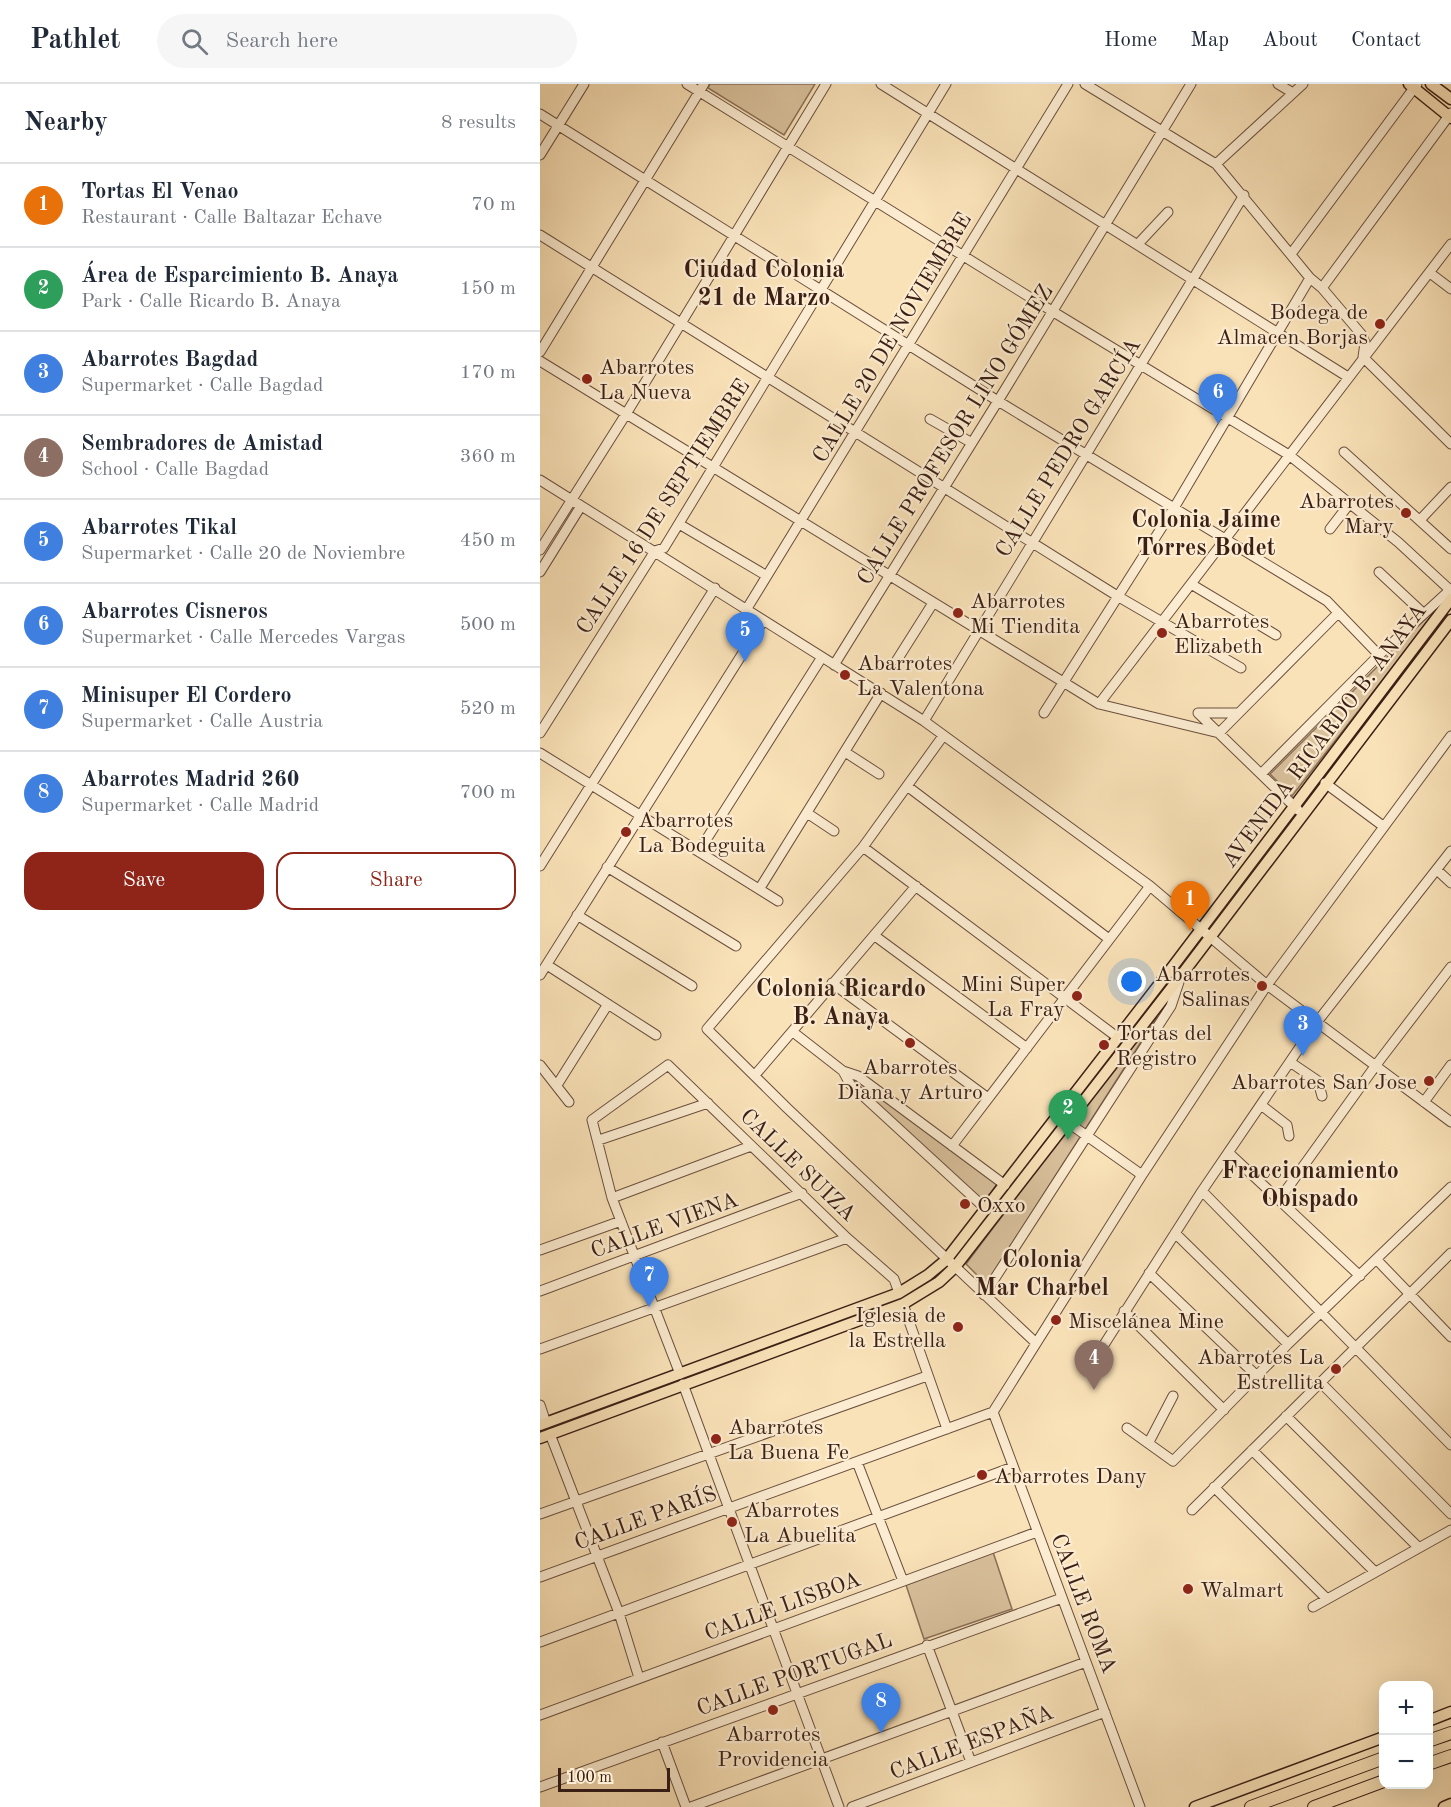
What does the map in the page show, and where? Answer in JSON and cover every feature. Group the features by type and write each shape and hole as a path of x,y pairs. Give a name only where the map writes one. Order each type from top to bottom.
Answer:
{"highway":[{"path":"1433,1739 1451,1733"},
{"path":"1433,1762 1451,1756"},
{"path":"1251,1807 1379,1759"},
{"path":"1314,1807 1379,1783"}],"main road":[{"path":"1431,84 1451,99"},
{"path":"1413,85 1450,116"},
{"name":"AVENIDA RICARDO B. ANAYA","path":"682,1379 731,1354 899,1293 951,1264 1062,1118 1117,1037 1205,933 1298,810 1451,592"},
{"name":"AVENIDA RICARDO B. ANAYA","path":"1298,810 1325,783 1449,626"},
{"name":"AVENIDA RICARDO B. ANAYA","path":"544,1430 682,1379 736,1366 903,1304 939,1282 1005,1185 1180,977 1205,933"},
{"path":"731,1354 736,1366"},
{"path":"1433,1718 1451,1712"},
{"path":"1196,1807 1379,1738"},
{"path":"1444,1807 1451,1804"}],"street":[{"path":"540,155 584,84"},
{"path":"687,84 701,88 788,147 1140,366 1289,455 1350,502 1451,592 1379,655 1261,774"},
{"path":"540,550 626,414 826,84"},
{"path":"881,84 1348,377"},
{"name":"CALLE 16 DE SEPTIEMBRE","path":"540,733 655,551 664,548 680,524 946,84"},
{"name":"CALLE 20 DE NOVIEMBRE","path":"746,610 1068,84"},
{"path":"1085,84 1216,164 1244,195 1310,278 1322,288 1362,335 1365,343 1363,357"},
{"name":"CALLE PROFESOR LINO GÓMEZ","path":"834,665 1191,84"},
{"path":"1278,84 1293,93"},
{"path":"1216,164 1303,84"},
{"path":"1291,254 1413,85"},
{"path":"540,352 701,88"},
{"path":"540,114 998,401 1327,601 1379,655"},
{"path":"1322,288 1450,116"},
{"name":"CALLE PEDRO GARCÍA","path":"924,721 977,630 1244,195"},
{"path":"1138,244 1168,212"},
{"path":"540,235 1119,597 1241,668"},
{"path":"1099,704 1451,244"},
{"path":"1430,273 1451,289"},
{"path":"1044,712 1065,683 1174,508 1280,333 1310,278"},
{"path":"1363,357 1451,444"},
{"path":"540,361 1099,704 1219,733"},
{"path":"930,419 972,443"},
{"path":"1344,452 1451,549"},
{"path":"540,480 924,721 1150,886 1267,985 1451,1122"},
{"path":"1420,520 1451,487"},
{"path":"1330,529 1350,502"},
{"path":"540,572 581,506"},
{"path":"680,524 767,576"},
{"path":"1379,572 1424,614"},
{"path":"1191,584 1276,635"},
{"path":"540,866 590,783 715,588"},
{"path":"897,660 933,603"},
{"path":"1219,733 1236,713 1338,613"},
{"path":"540,975 763,621"},
{"path":"699,851 822,657"},
{"path":"760,888 881,693"},
{"path":"1236,713 1198,713 1298,810"},
{"path":"943,735 863,847 707,1029 1035,1342"},
{"path":"993,1412 1142,1175 1267,985 1451,736"},
{"path":"845,752 879,774"},
{"path":"540,753 778,901"},
{"path":"1325,783 1383,826"},
{"path":"907,786 1109,939"},
{"path":"807,813 834,831"},
{"path":"863,847 1117,1037"},
{"path":"1100,1351 1202,1191 1317,1022 1451,851"},
{"path":"607,867 736,946"},
{"path":"1437,870 1451,883"},
{"path":"755,1075 916,886"},
{"path":"952,1146 1150,886"},
{"path":"577,915 692,986"},
{"path":"875,936 1027,1048"},
{"path":"546,964 656,1035"},
{"path":"1279,1200 1376,1065 1451,967"},
{"path":"984,1295 1171,1006 1180,977"},
{"path":"832,983 988,1098"},
{"path":"557,1085 608,1004"},
{"path":"793,1032 843,1071 858,1076 1005,1185"},
{"path":"1290,1062 1318,1081 1322,1096"},
{"path":"540,1065 569,1102"},
{"name":"CALLE SUIZA","path":"599,1140 592,1120 668,1065 847,1238 894,1279 899,1293"},
{"path":"1424,1102 1451,1065"},
{"path":"843,1071 850,1084 987,1210"},
{"path":"708,1103 599,1140 612,1198 682,1379 839,1807"},
{"path":"1261,1105 1287,1125 1290,1136"},
{"path":"1062,1118 1142,1175"},
{"path":"612,1198 751,1146"},
{"path":"1229,1153 1360,1276"},
{"path":"1127,1428 1173,1461 1288,1344 1451,1187"},
{"path":"1202,1191 1451,1445"},
{"name":"CALLE VIENA","path":"540,1291 802,1193"},
{"path":"540,1251 621,1221"},
{"path":"1175,1233 1288,1344"},
{"path":"540,1349 847,1238"},
{"path":"1192,1510 1410,1293 1449,1259"},
{"path":"1377,1260 1451,1337"},
{"path":"1149,1273 1257,1376"},
{"path":"903,1304 947,1429"},
{"path":"1125,1311 1224,1410"},
{"path":"540,1514 927,1376"},
{"path":"1320,1382 1451,1514"},
{"path":"1149,1442 1173,1396"},
{"path":"540,1405 544,1430 575,1500 618,1612 639,1678"},
{"name":"CALLE PARÍS","path":"540,1577 993,1412"},
{"name":"CALLE ROMA","path":"993,1412 1140,1807"},
{"path":"1286,1416 1419,1548"},
{"path":"1252,1450 1375,1572"},
{"path":"857,1462 903,1581"},
{"path":"540,1642 1013,1467"},
{"path":"1214,1487 1327,1599"},
{"path":"1313,1607 1451,1530"},
{"name":"CALLE LISBOA","path":"540,1714 1037,1532"},
{"name":"CALLE PORTUGAL","path":"540,1787 1062,1598"},
{"path":"927,1645 971,1762"},
{"path":"691,1807 1086,1662"},
{"name":"CALLE ESPAÑA","path":"852,1807 1105,1712"},
{"path":"662,1742 686,1807"}],"shaded area":[{"path":"710,84 815,84 784,135 708,88"},
{"path":"1448,596 1292,796 1270,774"},
{"path":"1153,1015 1157,1017 986,1284 966,1264"},
{"path":"853,1078 997,1184 983,1204 852,1081"},
{"path":"993,1552 1012,1609 924,1639 906,1585"}],"place":[{"name":"Bodega de Almacen Borjas","path":"1380,324"},
{"name":"Abarrotes La Nueva","path":"587,379"},
{"name":"Abarrotes Cisneros","path":"1218,424"},
{"name":"Abarrotes Mary","path":"1406,513"},
{"name":"Abarrotes Mi Tiendita","path":"958,613"},
{"name":"Abarrotes Elizabeth","path":"1162,633"},
{"name":"Abarrotes Tikal","path":"745,662"},
{"name":"Abarrotes La Valentona","path":"845,675"},
{"name":"Abarrotes La Bodeguita","path":"626,832"},
{"name":"Tortas El Venao","path":"1190,931"},
{"name":"Abarrotes Salinas","path":"1262,986"},
{"name":"Mini Super La Fray","path":"1077,996"},
{"name":"Abarrotes Diana y Arturo","path":"910,1043"},
{"name":"Tortas del Registro","path":"1104,1045"},
{"name":"Abarrotes Bagdad","path":"1303,1056"},
{"name":"Abarrotes San Jose","path":"1429,1081"},
{"name":"Área de Esparcimiento B. Anaya","path":"1068,1140"},
{"name":"Oxxo","path":"965,1204"},
{"name":"Minisuper El Cordero","path":"649,1307"},
{"name":"Miscelánea Mine","path":"1056,1320"},
{"name":"Iglesia de la Estrella","path":"958,1327"},
{"name":"Abarrotes La Estrellita","path":"1336,1369"},
{"name":"Sembradores de Amistad","path":"1094,1390"},
{"name":"Abarrotes La Buena Fe","path":"716,1439"},
{"name":"Abarrotes Dany","path":"982,1475"},
{"name":"Abarrotes La Abuelita","path":"732,1522"},
{"name":"Walmart","path":"1188,1589"},
{"name":"Abarrotes Providencia","path":"773,1710"},
{"name":"Abarrotes Madrid 260","path":"881,1733"}],"district":[{"name":"Ciudad Colonia 21 de Marzo","path":"764,283"},
{"name":"Colonia Jaime Torres Bodet","path":"1206,533"},
{"name":"Colonia Ricardo B. Anaya","path":"841,1002"},
{"name":"Fraccionamiento Obispado","path":"1310,1184"},
{"name":"Colonia Mar Charbel","path":"1042,1273"}]}
